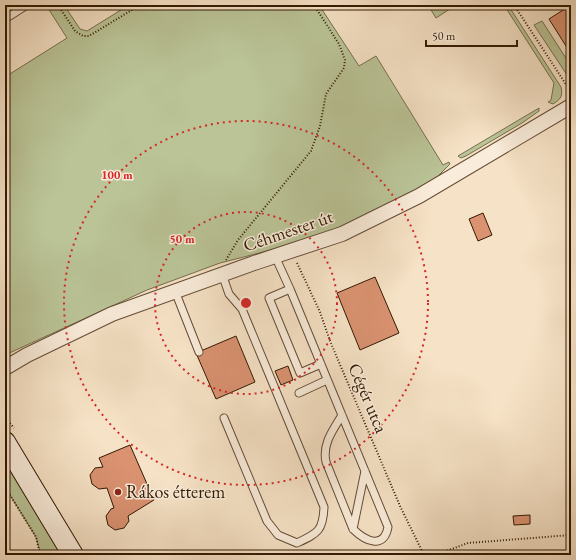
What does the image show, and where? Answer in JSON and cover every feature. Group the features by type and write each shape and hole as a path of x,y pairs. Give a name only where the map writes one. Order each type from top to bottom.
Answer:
{"main road":[{"path":"5,442 73,555"}],"street":[{"name":"Céhmester út","path":"5,368 27,355 112,314 291,250 342,234 418,196 571,106"}],"lane":[{"path":"5,19 28,5"},
{"path":"275,256 290,289 327,380 342,415 388,527 387,534 382,539 375,542 368,541 360,537 353,529 326,462 324,453 326,444 342,415"},
{"path":"222,274 229,294 242,309 324,507 324,522 315,534 297,543 278,535 267,521 224,418"},
{"path":"290,289 269,298 300,373 321,364"},
{"path":"175,291 199,352"},
{"path":"299,393 327,380"},
{"path":"353,529 365,471"}],"path":[{"path":"58,5 75,31 83,36 89,36 140,5"},
{"path":"222,274 227,257 238,240 311,151 320,126 326,94 344,68 345,60 339,44 314,5"},
{"path":"514,5 571,92"},
{"name":"Cégér utca","path":"291,250 320,312 330,341 400,506 424,555"},
{"path":"5,418 9,422"},
{"path":"5,487 36,537 40,555"},
{"path":"430,555 438,554 468,543 571,535"}],"green space":[{"path":"46,5 64,5 80,29 87,31 129,5 319,5 359,66 376,56 443,165 449,162 450,164 434,180 397,201 343,226 291,245 220,263 147,290 5,355 5,77 67,38"},
{"path":"428,5 456,5 436,18"},
{"path":"504,5 508,5 561,87 561,97 553,104 548,102 551,100 554,83"},
{"path":"542,21 571,66 571,81 534,25"},
{"path":"539,108 539,111 522,123 466,156 461,158 458,156"},
{"path":"5,462 46,527 61,555 41,555 36,537 5,487"}],"building":[{"path":"571,5 571,54 549,19"},
{"path":"483,213 492,235 478,241 469,219"},
{"path":"375,277 399,333 360,350 337,293"},
{"path":"236,336 255,382 216,399 196,353"},
{"path":"288,366 293,380 281,385 275,371"},
{"path":"130,445 154,500 128,516 129,521 124,528 115,530 108,525 106,516 111,509 114,508 107,488 99,489 92,484 90,475 95,468 103,467 99,458"},
{"path":"530,515 530,524 514,525 513,516"}],"place":[{"name":"Rákos étterem","path":"118,492"}]}
